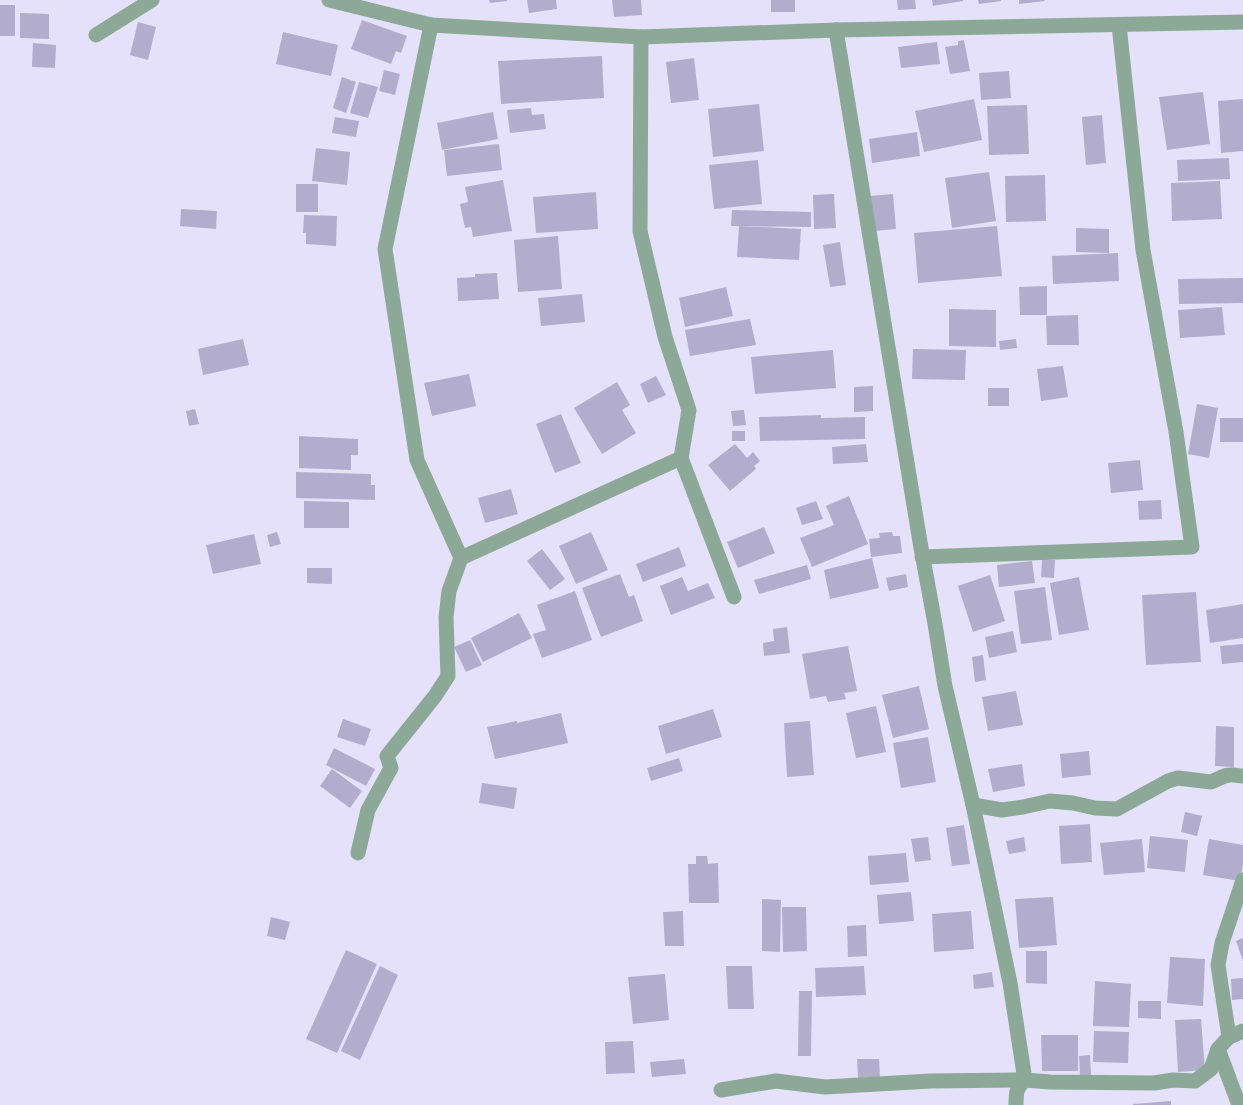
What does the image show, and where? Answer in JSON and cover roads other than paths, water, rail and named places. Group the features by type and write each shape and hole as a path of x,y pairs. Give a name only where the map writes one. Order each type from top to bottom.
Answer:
{"street":[{"path":"96,35 152,0"},
{"path":"329,0 431,25 642,37 836,30 1243,22"},
{"path":"358,853 368,810 391,768 387,756 435,696 448,676 446,617 449,591 461,558 417,460 385,250 431,25"},
{"path":"922,557 1192,547 1176,432 1142,250 1119,25"},
{"path":"836,30 922,557 945,686 973,805 1010,983 1025,1080"},
{"path":"642,37 640,231 665,337 690,410 681,458 734,597"},
{"path":"461,558 681,458"},
{"path":"973,805 1002,810 1050,801 1073,803 1095,808 1117,808 1168,781 1178,778 1211,782 1230,774 1243,776"},
{"path":"1229,1037 1218,965 1222,944 1243,880"},
{"path":"721,1090 776,1081 825,1087 931,1081 1025,1080 1154,1083 1173,1080 1195,1081 1211,1069 1218,1048 1229,1037 1243,1031"},
{"path":"1218,1048 1239,1105"},
{"path":"1016,1105 1016,1091 1025,1080"}]}
